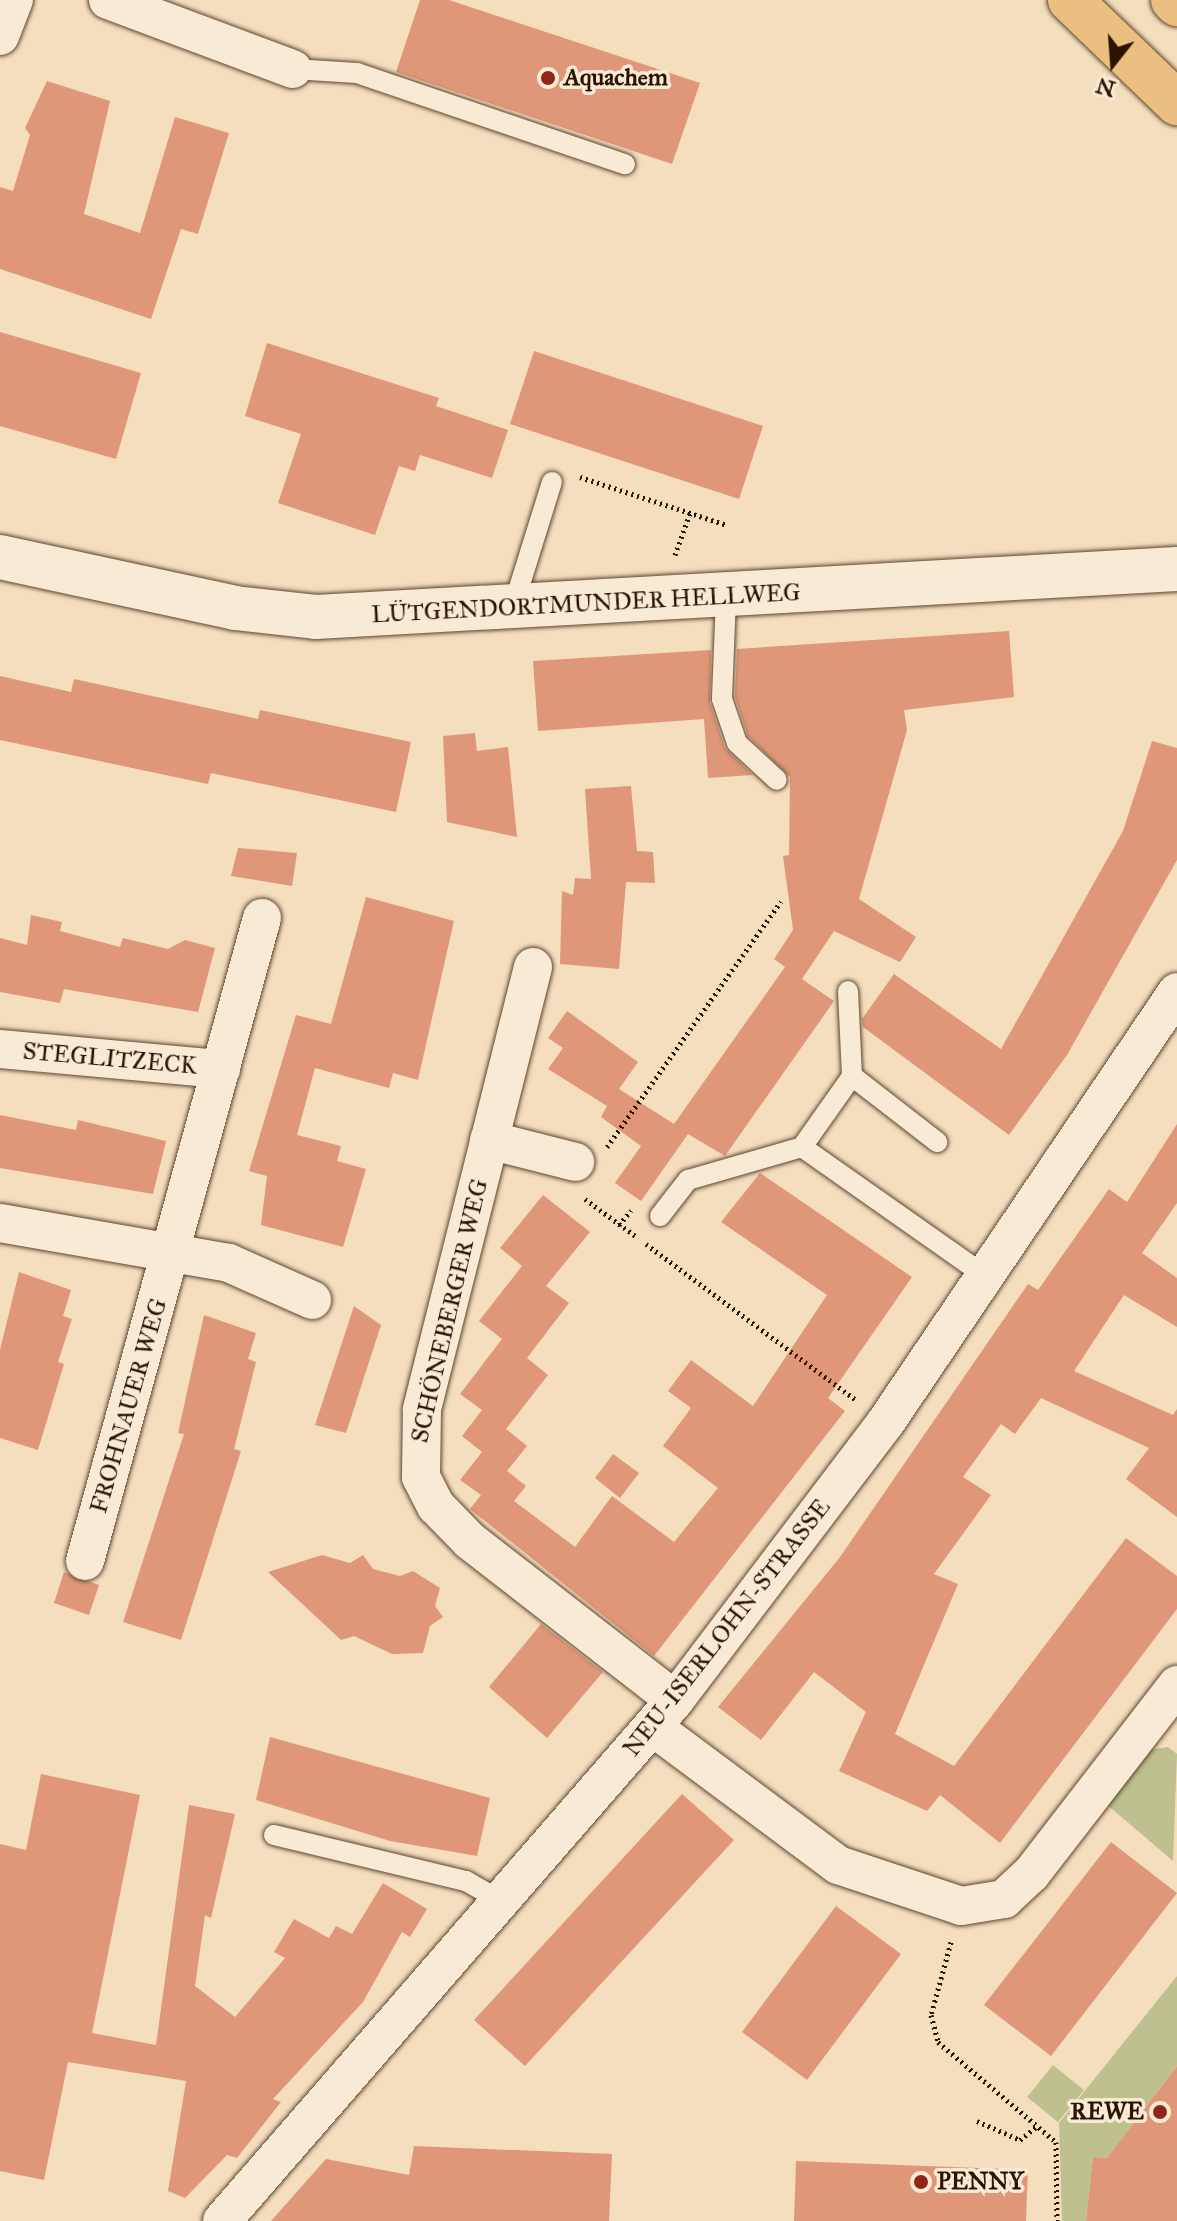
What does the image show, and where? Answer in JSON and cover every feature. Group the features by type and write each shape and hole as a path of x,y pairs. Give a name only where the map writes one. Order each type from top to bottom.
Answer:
{"highway":[{"path":"1070,0 1177,103"}],"main road":[{"name":"LÜTGENDORTMUNDER HELLWEG","path":"0,557 235,608 316,617 511,610 1177,569"}],"street":[{"path":"0,36 14,0"},
{"path":"108,0 293,69"},
{"name":"STEGLITZECK","path":"173,1250 262,918"},
{"name":"SCHÖNEBERGER WEG","path":"533,967 422,1410 421,1477 436,1506 470,1541 838,1865 961,1906"},
{"name":"NEU-ISERLOHN-STRASSE","path":"222,2221 664,1714 886,1422 1177,992"},
{"name":"STEGLITZECK","path":"0,1049 221,1069"},
{"path":"489,1140 584,1170"},
{"path":"0,1223 173,1250 229,1263 312,1300"},
{"name":"FROHNAUER WEG","path":"85,1561 173,1250"},
{"path":"961,1906 1004,1899 1031,1874 1171,1706"}],"lane":[{"path":"293,69 357,73 625,164"},
{"path":"511,610 552,482"},
{"path":"726,598 722,699 737,743 777,780"},
{"path":"660,1216 688,1180 802,1147 852,1076 848,991"},
{"path":"852,1076 937,1142"},
{"path":"802,1147 987,1277"},
{"path":"274,1835 466,1881 501,1901"}],"path":[{"path":"573,475 727,525"},
{"path":"675,556 690,513"},
{"path":"781,901 584,1170 619,1225 886,1422"},
{"path":"619,1225 633,1207"},
{"path":"961,1906 931,2015 938,2042 1056,2142 1057,2221"},
{"path":"977,2121 1020,2140 1037,2126"}],"green space":[{"path":"1168,1747 1177,1754 1173,1861 1105,1803 1147,1750"},
{"path":"1177,1976 1177,2066 1107,2158 1093,2157 1086,2221 1062,2221 1059,2123"},
{"path":"1053,2065 1084,2090 1058,2122 1027,2097"}],"building":[{"name":"Aquachem","path":"420,0 449,0 700,83 672,164 396,72"},
{"path":"47,81 110,101 84,214 140,233 175,117 229,133 198,234 181,229 151,319 0,269 0,187 13,191 30,135 25,128"},
{"path":"0,332 141,373 116,459 0,426"},
{"path":"267,343 439,398 436,406 508,430 492,478 420,455 415,471 399,466 375,535 278,503 301,434 245,416"},
{"path":"534,351 763,426 739,499 510,424"},
{"path":"1009,631 1014,697 904,710 907,730 859,899 916,937 900,962 834,931 802,979 834,1001 725,1156 688,1134 641,1201 615,1183 641,1146 601,1117 607,1106 548,1069 563,1048 548,1038 567,1011 638,1062 619,1089 674,1124 785,967 774,959 793,930 783,856 789,855 790,777 748,736 735,697 737,649"},
{"path":"711,650 710,703 725,748 753,775 708,778 704,719 538,731 533,661"},
{"path":"0,676 71,692 74,679 258,719 260,710 411,742 396,812 211,773 208,784 0,740"},
{"path":"475,733 477,751 508,747 517,837 447,822 443,736"},
{"path":"1152,741 1177,748 1177,860 1067,1055 1009,1135 863,1027 862,1019 894,974 1001,1049 1123,831"},
{"path":"631,786 637,851 653,852 655,883 626,882 619,969 560,964 562,891 573,895 575,878 591,879 585,789"},
{"path":"238,848 297,853 292,886 231,876"},
{"path":"366,897 454,921 418,1080 393,1073 389,1088 315,1068 297,1135 341,1146 337,1161 366,1169 343,1247 261,1225 267,1176 249,1171 296,1015 331,1024"},
{"path":"31,915 62,922 60,931 120,947 123,938 168,949 185,940 215,948 198,1012 64,989 60,1003 0,992 0,938 27,945"},
{"path":"0,1115 76,1130 78,1120 166,1141 153,1194 0,1168"},
{"path":"1177,1124 1177,1203 1142,1253 1177,1278 1177,1327 1124,1295 1074,1371 1173,1415 1177,1409 1177,1517 1126,1479 1149,1448 1041,1398 1015,1434 1001,1424 963,1477 991,1495 934,1574 958,1584 895,1734 954,1766 1126,1538 1177,1576 1177,1609 1000,1843 940,1795 927,1811 839,1771 866,1712 814,1672 761,1740 718,1707 840,1557 1028,1284 1038,1290 1109,1189 1127,1202"},
{"path":"760,1173 912,1277 828,1398 845,1411 654,1656 470,1509 481,1495 460,1480 482,1452 462,1436 482,1410 460,1394 502,1339 479,1321 522,1266 500,1248 543,1195 590,1232 546,1286 569,1303 527,1358 548,1375 506,1429 527,1446 507,1471 526,1486 514,1501 575,1547 612,1496 674,1542 718,1488 663,1446 691,1408 668,1391 691,1360 753,1406 827,1295 721,1222"},
{"path":"19,1272 71,1290 63,1316 72,1319 58,1362 64,1364 38,1450 0,1438 0,1350"},
{"path":"354,1306 381,1325 346,1433 315,1425"},
{"path":"204,1315 256,1333 248,1359 256,1362 234,1449 241,1451 181,1640 123,1622 184,1434 178,1433"},
{"path":"613,1454 639,1473 620,1498 595,1478"},
{"path":"322,1555 350,1563 363,1555 373,1569 400,1576 413,1571 440,1588 435,1606 443,1617 430,1626 423,1653 392,1654 354,1636 341,1640 268,1572"},
{"path":"64,1572 99,1585 89,1615 54,1603"},
{"path":"541,1624 603,1672 547,1738 489,1687"},
{"path":"270,1737 490,1798 477,1856 390,1841 256,1800"},
{"path":"41,1774 140,1795 92,2033 156,2045 189,1805 235,1814 211,1918 205,1915 195,1986 235,2017 285,1958 274,1952 294,1919 329,1938 336,1926 352,1934 383,1883 427,1909 410,1937 402,1932 363,2002 273,2099 281,2102 237,2158 227,2155 185,2198 168,2191 186,2081 68,2062 44,2180 0,2171 0,1844 26,1850"},
{"path":"682,1794 734,1840 525,2066 474,2020"},
{"path":"1111,1842 1177,1893 1051,2056 984,2005"},
{"path":"836,1906 901,1954 807,2080 742,2032"},
{"name":"REWE","path":"1177,2066 1177,2221 1086,2221 1093,2157 1107,2158"},
{"path":"414,2146 612,2154 609,2221 271,2221 326,2159 409,2175"},
{"name":"PENNY","path":"796,2161 1028,2170 1026,2221 794,2221"}],"place":[{"name":"Aquachem","path":"548,78"},
{"name":"REWE","path":"1160,2112"},
{"name":"PENNY","path":"921,2182"}]}
